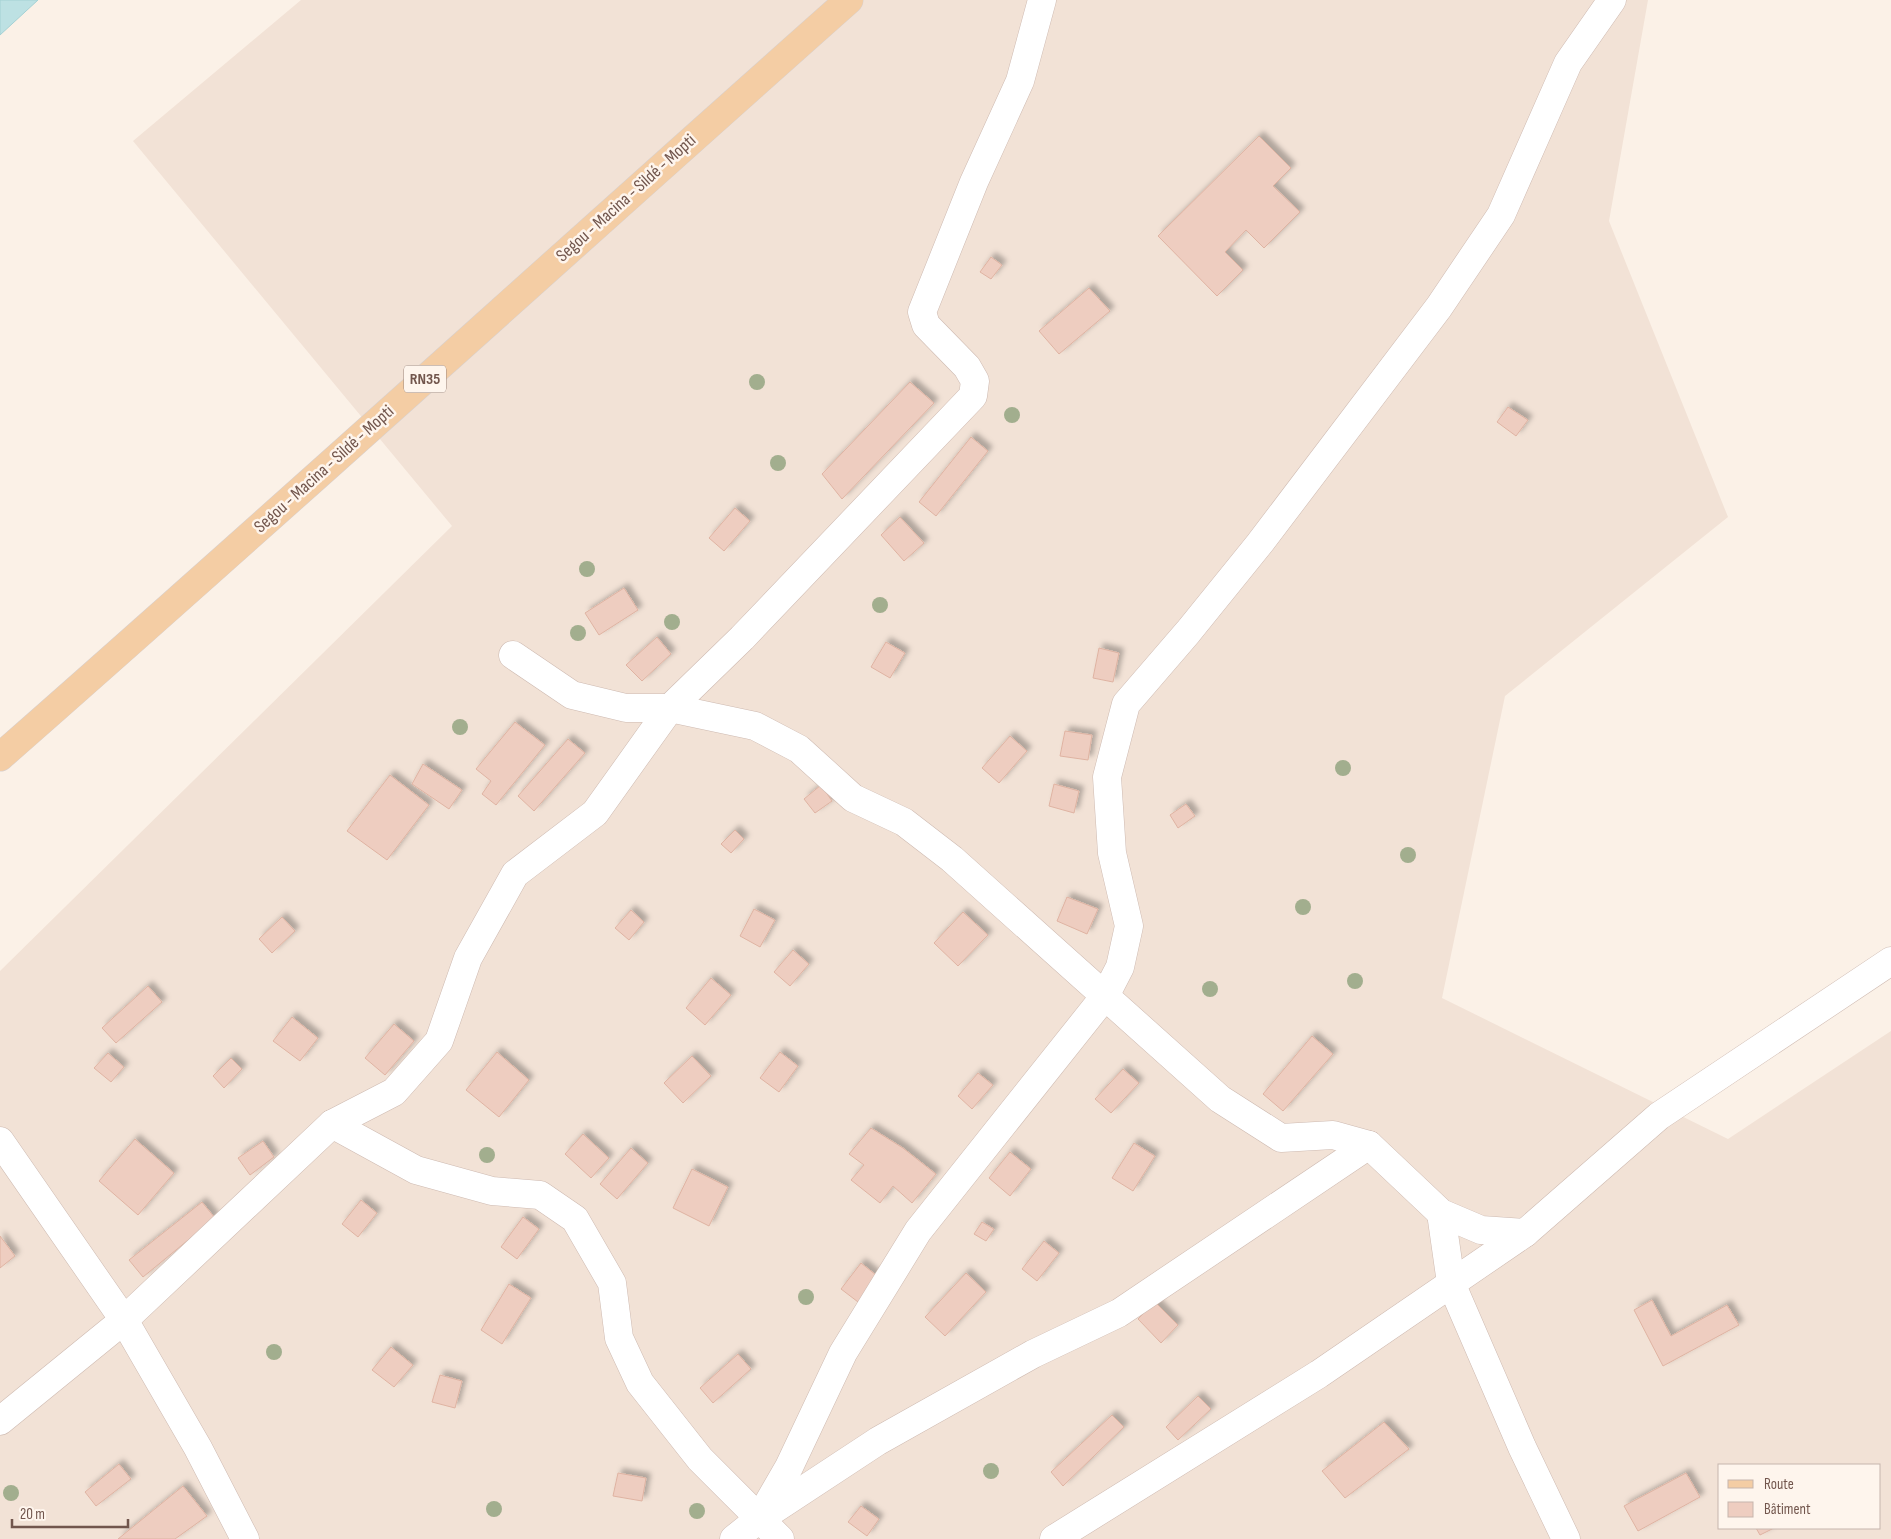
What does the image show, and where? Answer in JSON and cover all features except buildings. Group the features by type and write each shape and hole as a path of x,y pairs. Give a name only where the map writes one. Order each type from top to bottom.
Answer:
{"main road":[{"name":"Segou - Macina - Sildé - Mopti","path":"0,757 161,616 601,220 849,0"}],"street":[{"path":"0,1421 124,1320 332,1124 394,1092 439,1041 468,958 515,874 595,813 670,708 742,638 973,396 975,381 967,367 926,326 922,312 974,182 1020,81 1042,0"},
{"path":"759,1519 789,1467 842,1353 918,1231 1105,996 1120,967 1129,926 1112,853 1107,777 1126,704 1188,632 1260,543 1440,307 1501,215 1568,63 1612,0"},
{"path":"513,655 572,695 626,708 670,708 755,726 798,749 853,798 904,822 952,859 1220,1099 1280,1138 1333,1135 1369,1145 1441,1213 1481,1230 1525,1233"},
{"path":"1054,1539 1319,1374 1525,1233 1659,1116 1891,962"},
{"path":"332,1124 416,1170 492,1191 540,1195 575,1219 612,1282 619,1338 640,1383 700,1460 780,1539"},
{"path":"0,1141 124,1320 198,1448 245,1539"},
{"path":"734,1539 759,1519 878,1441 1033,1354 1119,1313 1369,1145"},
{"path":"1441,1213 1451,1283 1522,1447 1566,1539"}],"shaded area":[{"path":"301,0 1648,0 1609,221 1728,517 1505,696 1442,998 1728,1139 1891,1031 1891,1539 0,1539 0,971 452,526 133,141"}],"water":[{"path":"0,0 38,0 0,35"}]}
